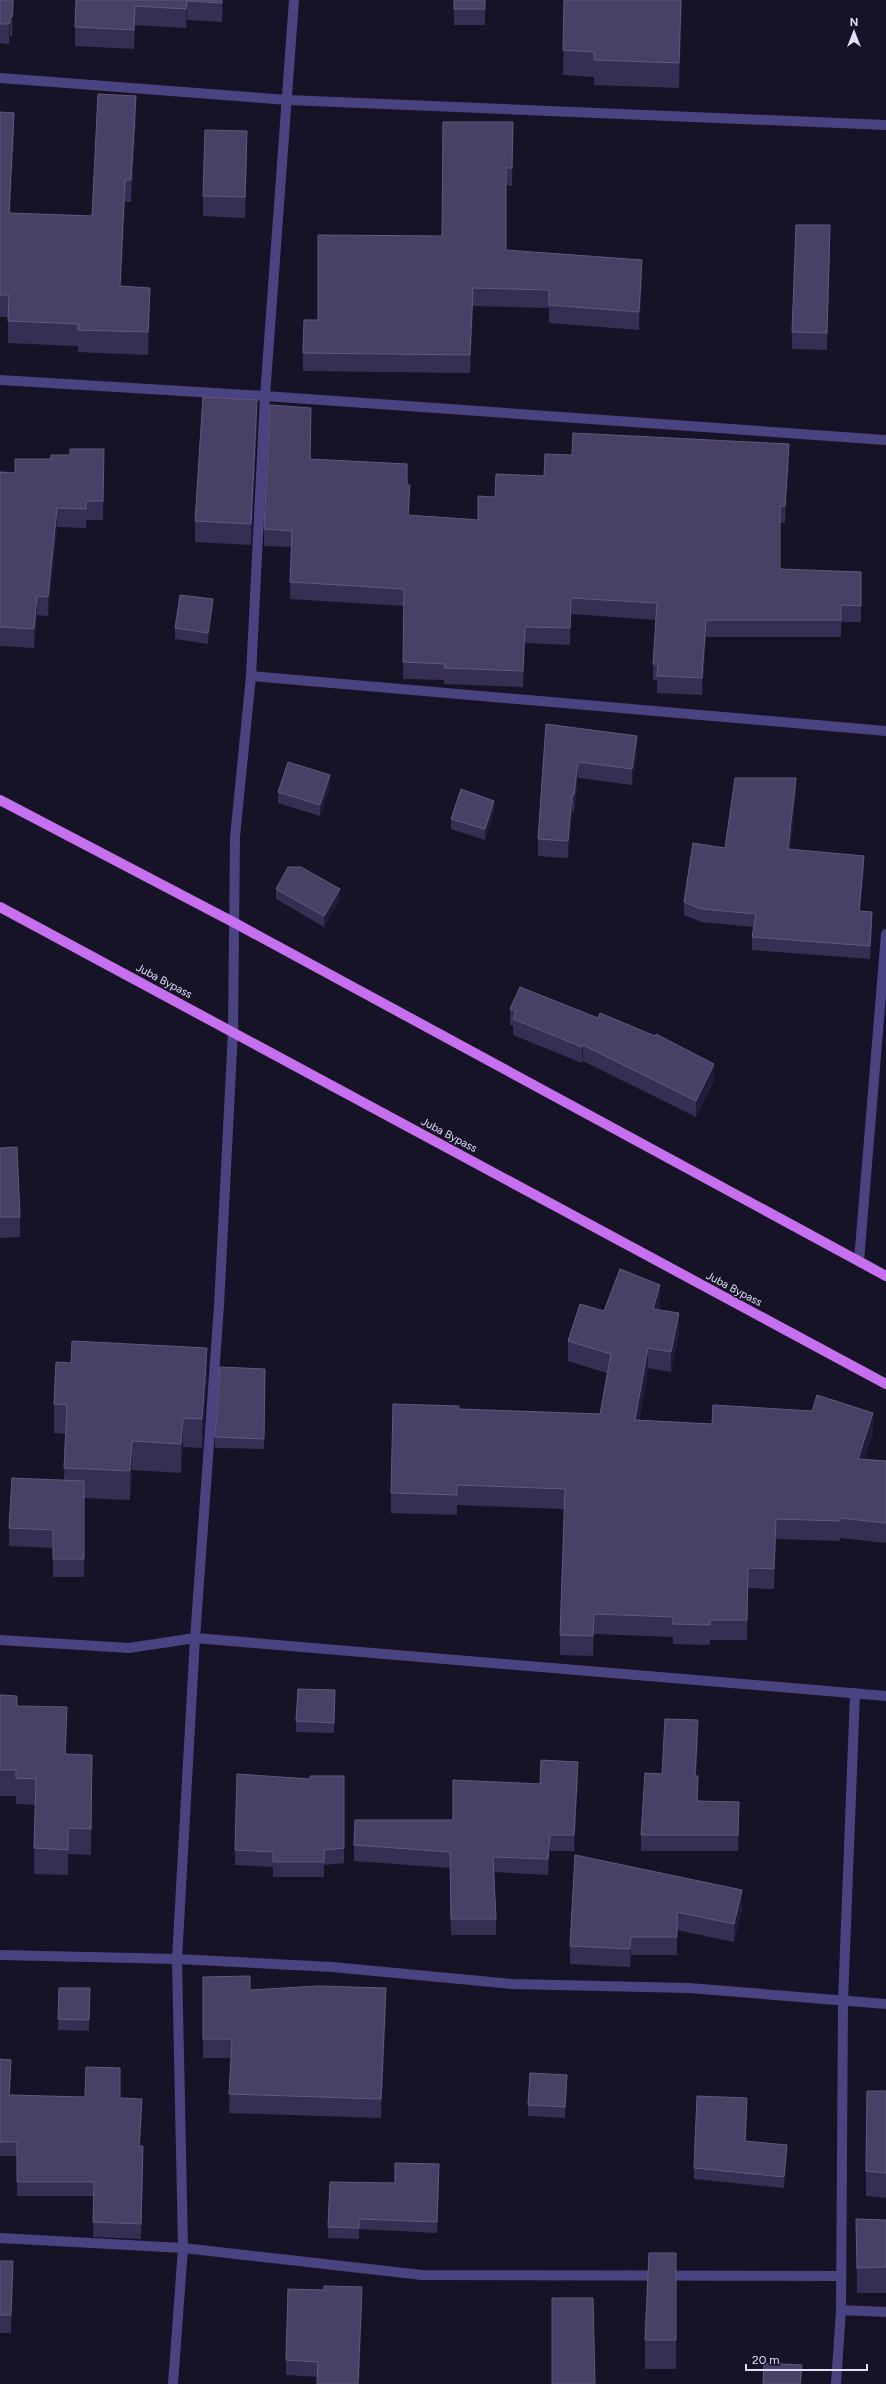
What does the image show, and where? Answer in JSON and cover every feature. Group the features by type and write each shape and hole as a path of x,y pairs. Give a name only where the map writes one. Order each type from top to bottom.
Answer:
{"main road":[{"path":"0,800 233,922 886,1276"},
{"name":"Juba Bypass","path":"0,907 886,1384"}],"street":[{"path":"173,2384 183,2248 177,1959 195,1638 219,1306 233,1032 235,838 251,676 265,396 288,100 294,0"},
{"path":"0,78 288,100 886,125"},
{"path":"0,380 265,396 886,440"},
{"path":"251,676 886,731"},
{"path":"859,1261 886,934"},
{"path":"0,1640 129,1648 195,1638 886,1696"},
{"path":"836,2384 841,2310 840,2276 843,2001 855,1693"},
{"path":"0,1955 177,1959 332,1967 512,1984 689,1988 886,2004"},
{"path":"0,2238 183,2248 422,2275 840,2276"},
{"path":"841,2310 886,2312"}],"building":[{"path":"0,0 13,0 12,17 10,16 9,24 0,24"},
{"path":"76,0 222,0 222,3 187,1 186,9 135,6 134,30 75,27"},
{"path":"454,0 485,0 485,9 454,9"},
{"path":"564,0 681,0 679,63 594,60 594,52 563,50"},
{"path":"98,94 136,96 131,180 125,180 120,286 150,288 148,332 78,330 78,324 8,321 9,295 0,295 0,112 14,113 9,213 92,216"},
{"path":"443,122 513,122 512,168 506,168 506,250 642,260 639,312 549,305 549,290 473,288 470,355 303,353 304,320 318,320 318,235 442,236"},
{"path":"205,130 247,131 245,197 203,196"},
{"path":"796,225 830,225 827,333 792,332"},
{"path":"203,397 257,400 251,524 195,521"},
{"path":"270,405 311,408 310,459 407,464 407,485 410,485 408,515 478,520 478,496 495,497 496,474 544,476 545,454 572,455 573,433 789,444 785,506 780,506 780,569 861,572 861,606 841,605 841,620 706,620 702,678 657,676 658,664 653,664 657,603 571,598 570,628 525,627 523,671 444,668 445,664 403,662 404,589 290,582 292,531 264,529"},
{"path":"70,449 104,449 103,501 86,501 86,509 57,508 48,597 37,596 34,629 0,627 0,472 15,473 15,459 51,459 51,455 70,455"},
{"path":"180,595 213,599 208,633 175,628"},
{"path":"546,724 637,736 632,769 578,762 574,795 572,795 568,841 538,839"},
{"path":"288,762 330,775 320,805 278,792"},
{"path":"735,778 796,778 788,849 864,856 859,911 872,912 870,946 752,937 756,914 701,909 684,902 693,843 725,848"},
{"path":"461,789 494,801 485,829 451,819"},
{"path":"288,867 301,867 340,889 324,916 276,889"},
{"path":"520,987 598,1018 600,1013 655,1036 656,1034 714,1064 696,1101 583,1045 582,1047 513,1019 516,1011 510,1009"},
{"path":"17,1147 20,1217 0,1217 0,1148"},
{"path":"620,1269 660,1285 653,1309 679,1313 671,1352 648,1348 635,1420 712,1424 713,1405 812,1411 817,1395 873,1413 858,1459 886,1461 886,1523 840,1518 840,1521 776,1519 774,1569 748,1568 747,1620 710,1620 710,1625 673,1624 673,1617 594,1614 593,1636 560,1635 565,1489 457,1485 457,1495 391,1493 393,1404 459,1406 459,1409 600,1414 611,1354 568,1341 580,1304 604,1311"},
{"path":"72,1341 207,1348 202,1419 183,1418 181,1444 132,1441 130,1471 64,1468 67,1405 54,1404 56,1362 71,1363"},
{"path":"220,1367 265,1369 264,1439 215,1437"},
{"path":"12,1478 84,1481 84,1559 53,1559 53,1530 9,1528"},
{"path":"298,1689 335,1690 334,1723 296,1721"},
{"path":"0,1695 17,1696 17,1706 67,1707 65,1754 92,1755 91,1829 68,1828 68,1850 34,1848 36,1779 16,1778 16,1770 0,1770"},
{"path":"665,1719 698,1720 695,1776 698,1776 697,1801 739,1802 738,1835 641,1835 645,1773 662,1774"},
{"path":"541,1760 578,1762 574,1835 550,1835 548,1859 493,1857 496,1919 451,1919 450,1852 354,1845 355,1820 453,1820 453,1780 540,1784"},
{"path":"237,1774 310,1779 310,1776 344,1776 344,1848 324,1850 324,1862 273,1862 273,1852 235,1850"},
{"path":"575,1855 742,1890 734,1924 677,1912 677,1937 631,1937 630,1949 570,1946"},
{"path":"250,1976 250,1990 318,1986 386,1988 381,2099 229,2094 232,2039 203,2039 203,1977"},
{"path":"59,1988 90,1988 89,2020 58,2019"},
{"path":"0,2059 11,2060 9,2095 85,2097 86,2067 120,2068 120,2098 142,2099 139,2146 143,2146 141,2224 93,2222 94,2182 17,2182 17,2142 0,2142"},
{"path":"530,2073 567,2075 565,2107 528,2105"},
{"path":"867,2091 886,2091 886,2173 866,2171"},
{"path":"697,2096 747,2098 745,2141 787,2145 784,2177 694,2168"},
{"path":"395,2163 439,2164 437,2222 359,2219 359,2228 328,2227 330,2182 395,2183"},
{"path":"856,2219 886,2220 886,2267 857,2268"},
{"path":"649,2253 676,2253 676,2340 645,2340"},
{"path":"0,2261 13,2261 11,2315 0,2315"},
{"path":"324,2286 362,2287 358,2384 317,2384 318,2362 286,2360 288,2289 324,2290"},
{"path":"552,2298 593,2298 595,2384 552,2384"},
{"path":"764,2363 802,2365 800,2384 763,2384"}]}
